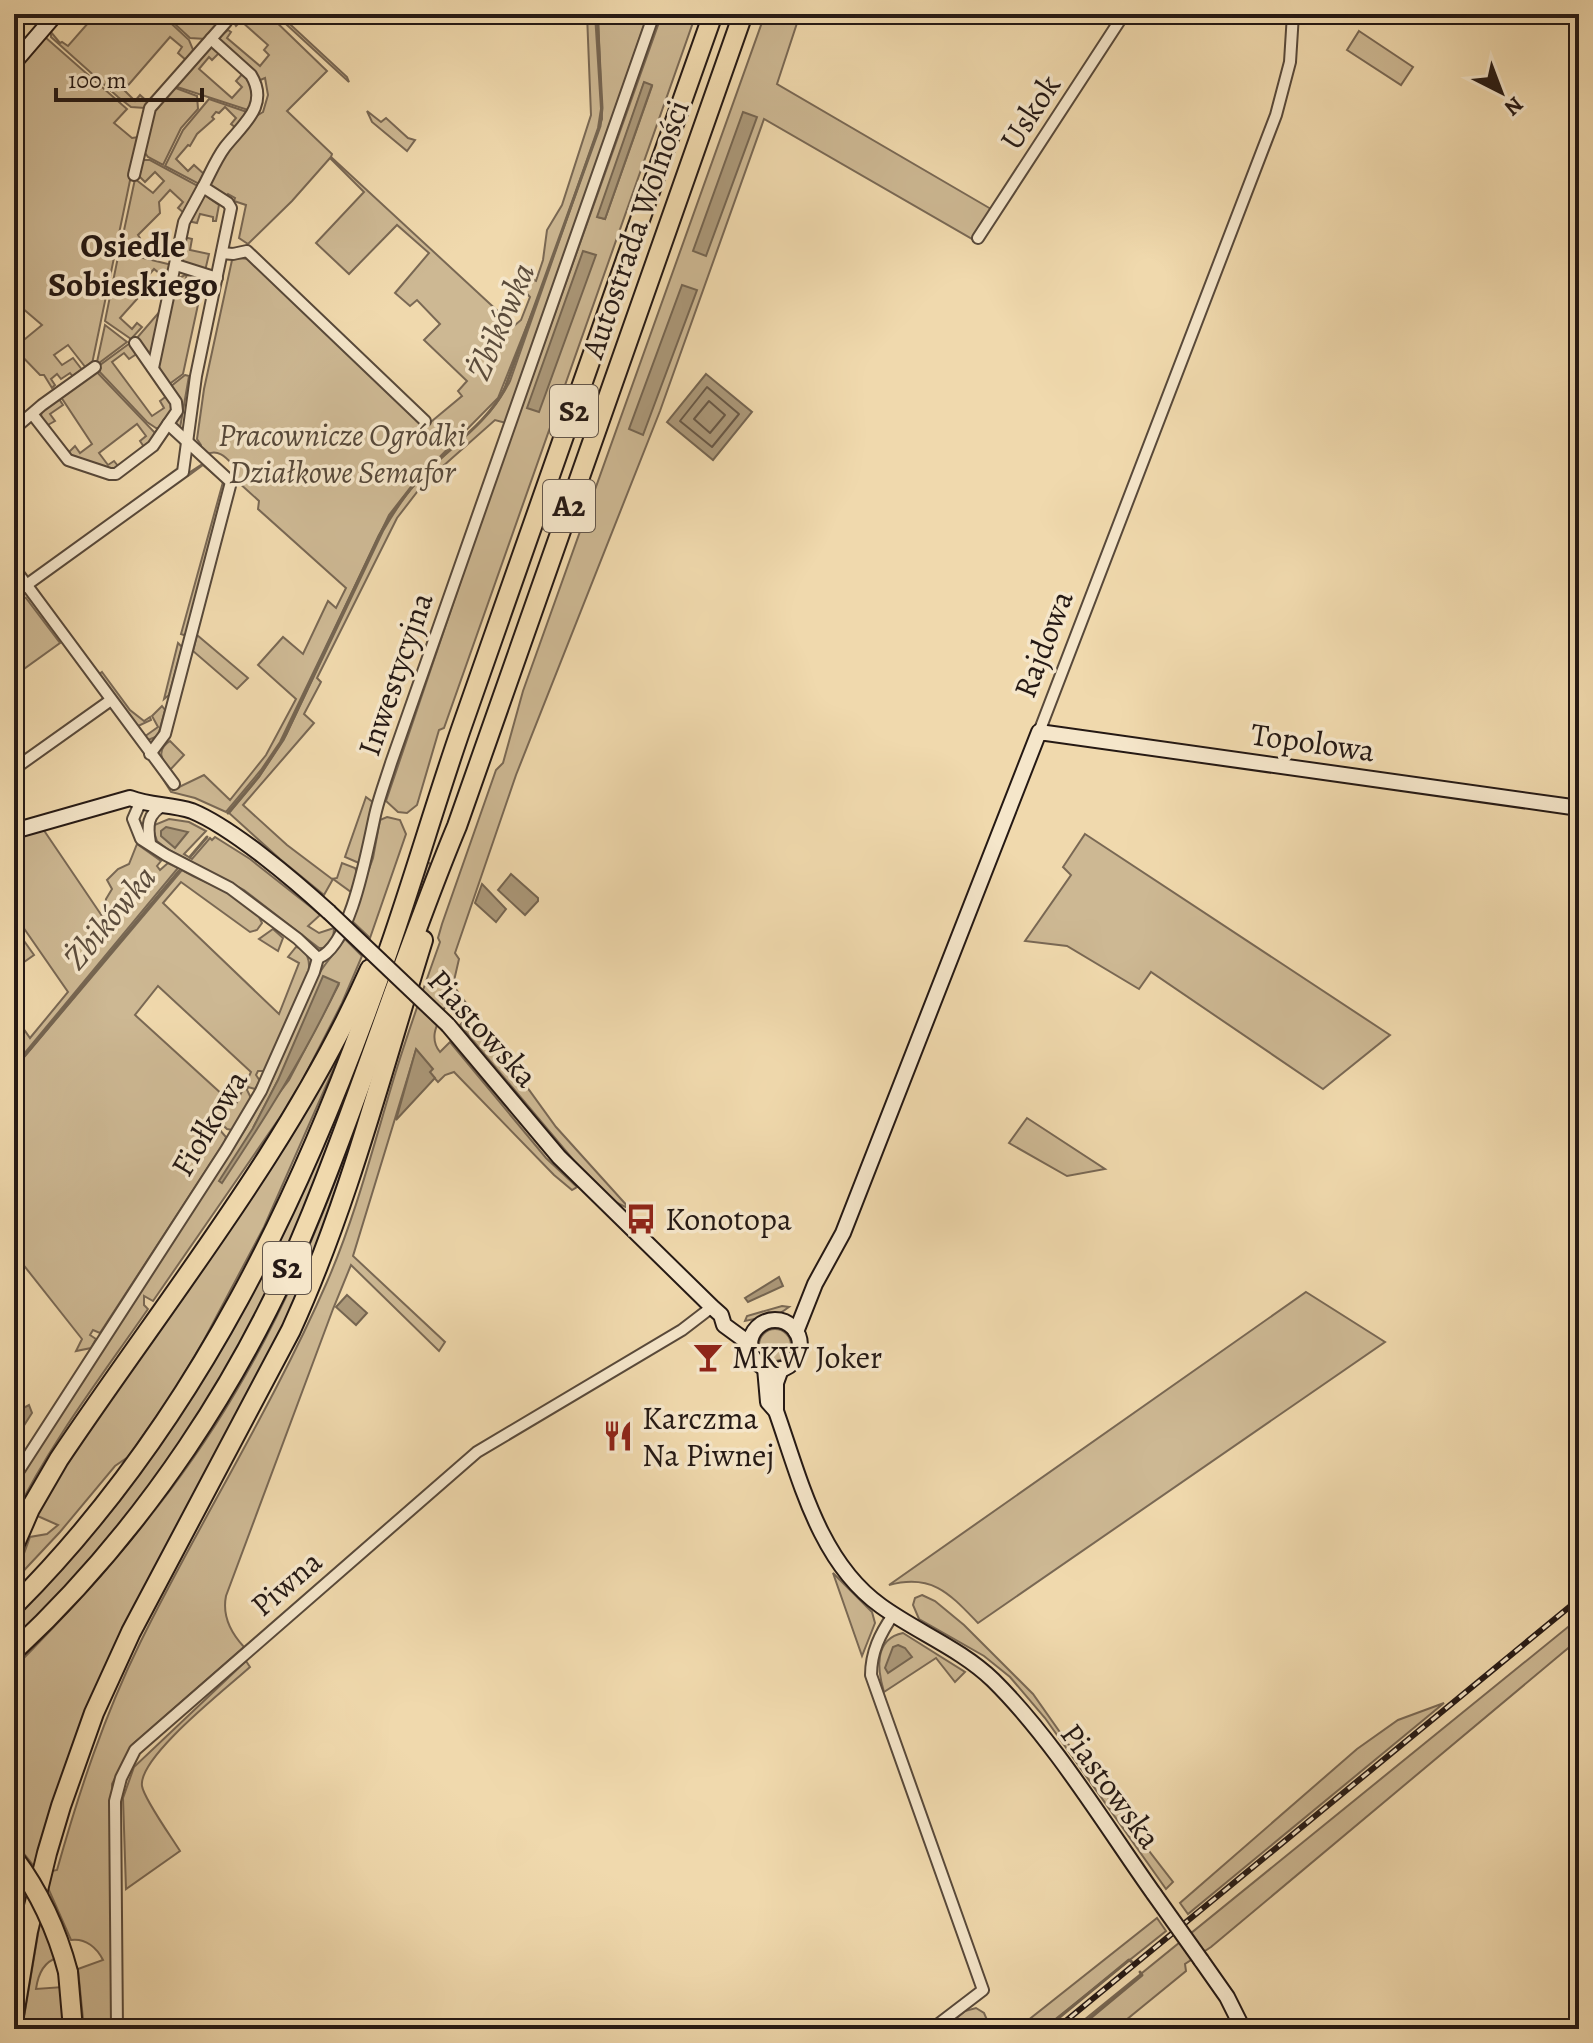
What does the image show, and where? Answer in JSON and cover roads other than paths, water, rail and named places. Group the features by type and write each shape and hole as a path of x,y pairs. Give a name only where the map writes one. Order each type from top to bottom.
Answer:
{"highway":[{"name":"S2","path":"14,1606 47,1572 130,1472 182,1397 247,1284 307,1159 389,950 434,807 713,14"},
{"name":"Autostrada Wolności","path":"457,826 743,14"},
{"path":"14,1546 30,1509 59,1459 263,1166 313,1084 347,1021 422,826 434,807"},
{"name":"S2","path":"14,1651 95,1566 155,1491 192,1440 250,1344 311,1214 421,912 457,826"},
{"path":"14,2015 28,1931 47,1853 77,1759 131,1632 291,1330 322,1260 352,1174 457,826"},
{"path":"14,1858 51,1919 68,1972 73,2029"}],"street":[{"path":"14,63 56,14"},
{"path":"134,175 150,108 230,14"},
{"name":"Inwestycyjna","path":"318,958 325,956 335,946 346,921 366,863 391,763 654,14"},
{"name":"Uskok","path":"978,238 1124,14"},
{"name":"Rajdowa","path":"796,1332 815,1284 843,1233 1276,115 1290,62 1293,14"},
{"path":"153,368 184,222 222,152 254,113 258,99 251,75 211,39"},
{"path":"183,472 196,376 231,208 203,187"},
{"path":"222,253 247,251 425,421"},
{"path":"176,265 217,278"},
{"path":"33,415 68,460 116,474 150,449 175,415 177,406 135,343"},
{"path":"14,429 95,367"},
{"path":"150,754 165,734 231,482 168,424"},
{"path":"14,594 203,457"},
{"path":"14,568 174,784"},
{"path":"14,769 111,700"},
{"name":"Topolowa","path":"1039,732 1579,808"},
{"name":"Piastowska","path":"14,831 130,798 140,803 180,807 223,828 329,912 448,1025 564,1163 716,1311 724,1325 750,1344"},
{"path":"140,803 133,824 139,837 166,855 230,888 298,939 318,958"},
{"path":"150,843 150,818 164,804"},
{"name":"Fiołkowa","path":"14,1478 261,1091 318,958"},
{"name":"Rajdowa","path":"781,1321 815,1284"},
{"name":"Piastowska","path":"716,1311 756,1328"},
{"name":"Piwna","path":"117,2029 115,1801 121,1778 135,1750 477,1452 716,1311"},
{"path":"781,1321 796,1332 798,1354 781,1369 765,1368 753,1358 750,1344 756,1328 765,1322 781,1321"},
{"name":"Piastowska","path":"765,1368 768,1402 776,1411"},
{"name":"Piastowska","path":"781,1369 776,1383 776,1411 813,1514 844,1571 861,1590 893,1615 968,1660 992,1679 1029,1719 1227,1997 1243,2029"},
{"path":"893,1615 879,1637 872,1658 871,1675 983,1990 932,2029"}],"water":[{"path":"644,82 652,85 605,219 597,217"},
{"path":"743,112 757,117 706,256 693,251"},
{"path":"583,251 596,255 539,412 527,408"},
{"path":"682,285 697,290 643,435 629,429"},
{"path":"706,374 752,412 713,460 667,422"},
{"path":"166,827 188,832 175,848 161,836 161,831"},
{"path":"511,874 538,898 525,915 498,890"},
{"path":"482,884 506,909 496,922 475,903"},
{"path":"323,976 339,983 284,1085 222,1183 219,1181 253,1128 278,1080"},
{"path":"416,1049 433,1069 430,1072 435,1078 396,1120"},
{"path":"779,1277 783,1286 748,1302 745,1298"},
{"path":"347,1295 367,1313 356,1325 336,1307"},
{"path":"29,1405 32,1413 14,1441 14,1413"},
{"path":"898,1645 912,1657 888,1673 885,1668 893,1647"}],"waterway":[{"name":"Żbikówka","path":"228,813 259,776 283,740 389,518 421,478 490,411 505,388 600,126 602,108 597,14"},
{"name":"Żbikówka","path":"190,857 207,837"},
{"name":"Żbikówka","path":"14,1068 179,871"},
{"path":"1045,2029 1129,1960 1132,1962"},
{"path":"1077,2029 1142,1975 1140,1972"}],"railway":[{"path":"1056,2029 1579,1599"}],"place":[{"name":"Konotopa","path":"641,1219"},
{"name":"MKW Joker","path":"708,1357"},
{"name":"Karczma Na Piwnej","path":"618,1436"}],"district":[{"name":"Osiedle Sobieskiego","path":"133,264"}],"park label":[{"name":"Pracownicze Ogródki Działkowe Semafor","path":"342,454"}]}
